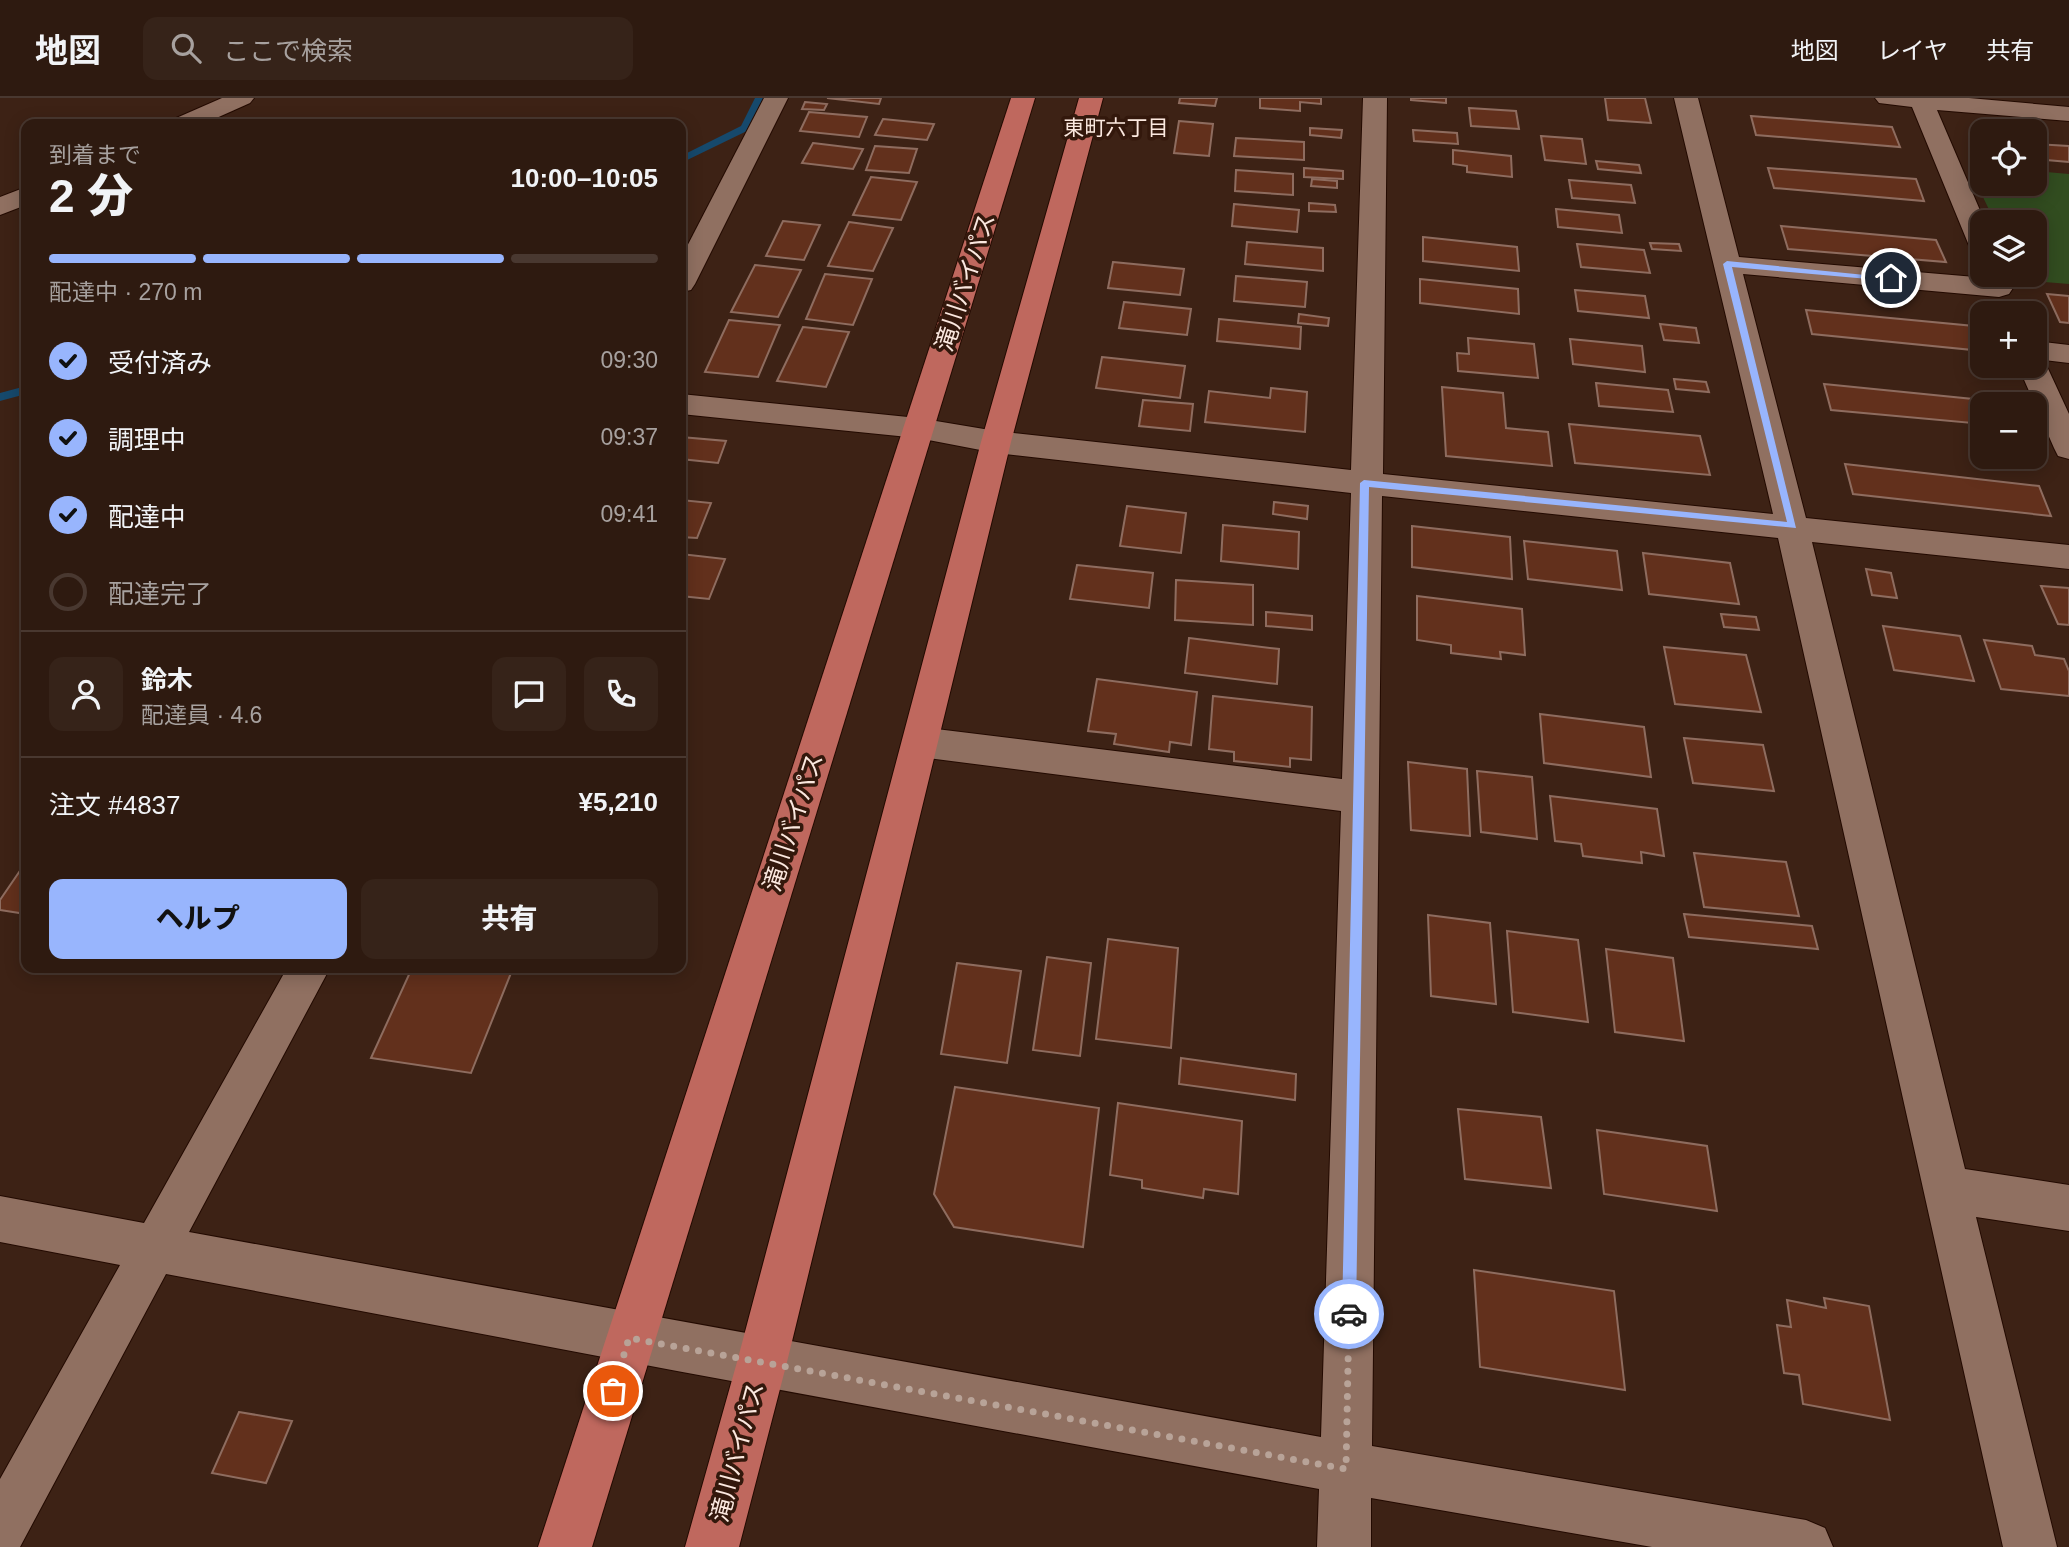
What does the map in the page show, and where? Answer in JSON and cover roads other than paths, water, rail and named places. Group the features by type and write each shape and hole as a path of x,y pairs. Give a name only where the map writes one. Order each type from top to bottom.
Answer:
{"highway":[{"name":"滝川バイパス","path":"565,1547 1023,98"},
{"name":"滝川バイパス","path":"712,1547 762,1362 996,442 1091,98"}],"street":[{"path":"194,119 242,98"},
{"path":"686,274 776,98"},
{"path":"1344,1547 1364,483 1375,98"},
{"path":"1686,98 1792,526 2030,1547"},
{"path":"1887,98 2069,114"},
{"path":"1921,100 1970,217"},
{"path":"0,207 21,197"},
{"path":"1727,264 1970,279"},
{"path":"2047,351 2069,354"},
{"path":"2038,378 2069,448"},
{"path":"686,405 918,428 996,442 1364,483 2069,557"},
{"path":"920,742 1359,797"},
{"path":"0,1531 306,973"},
{"path":"1947,1189 2069,1208"},
{"path":"0,1219 629,1338 1346,1469 1806,1547"}],"waterway":[{"path":"686,158 745,128 760,98"},
{"path":"0,397 21,391"}],"district":[{"name":"東町六丁目","path":"1116,127"}]}
